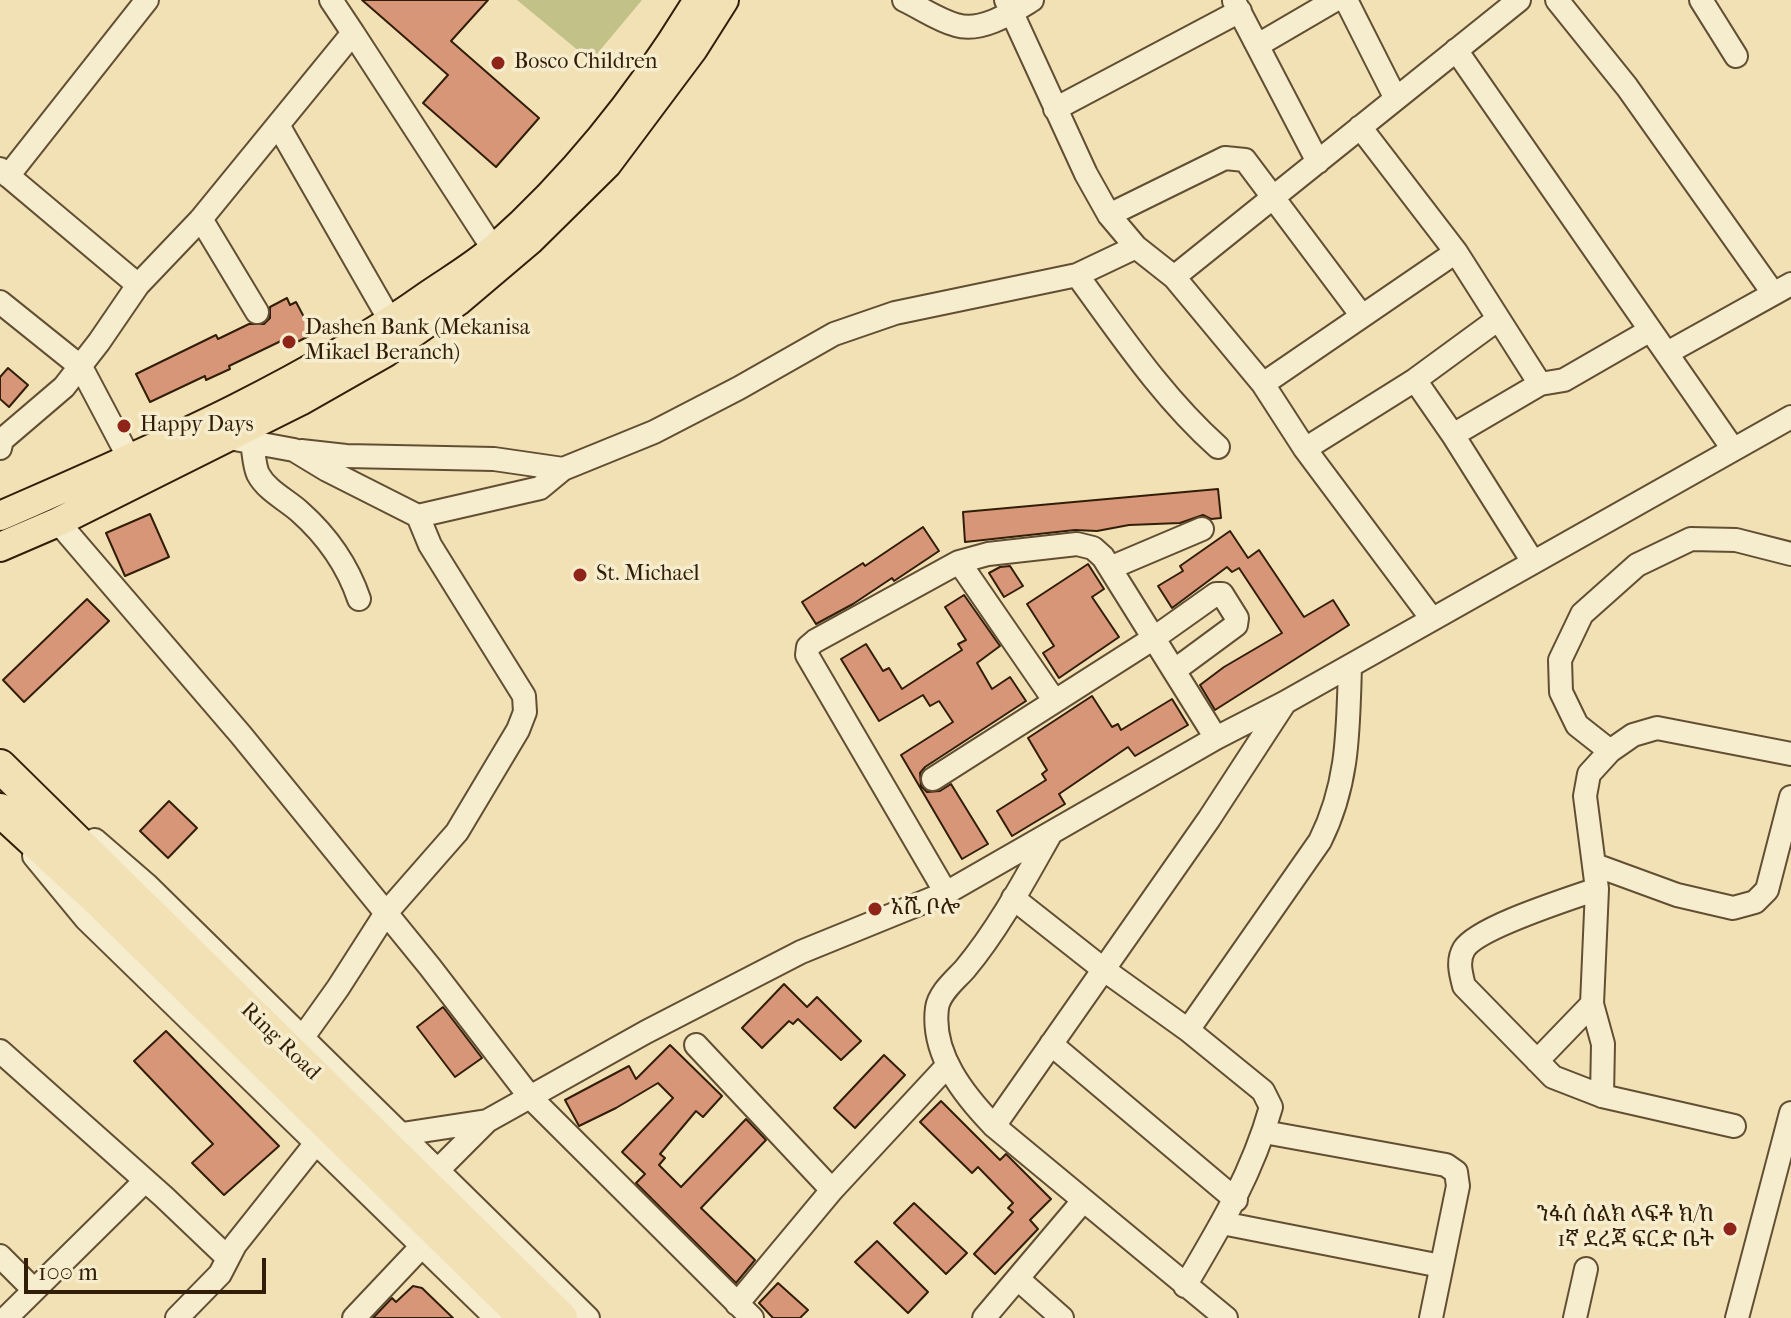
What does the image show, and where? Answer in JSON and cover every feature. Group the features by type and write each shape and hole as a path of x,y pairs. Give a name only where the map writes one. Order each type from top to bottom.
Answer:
{"highway":[{"name":"Ring Road","path":"8,774 561,1318"},
{"name":"Ring Road","path":"7,817 99,901 525,1318"}],"main road":[{"path":"0,547 240,440 300,401 386,352 451,293 590,151 675,37 698,0"},
{"path":"1,511 129,458 278,387 391,322 451,293 530,240 607,164 693,49 724,0"}],"street":[{"path":"331,0 494,250"},
{"path":"904,0 957,26 971,27 987,23 1009,6 1032,0"},
{"path":"1258,45 1335,0"},
{"path":"1346,0 1395,97"},
{"path":"1174,277 1519,0"},
{"path":"1557,0 1782,288 1667,353"},
{"path":"1701,0 1736,56"},
{"path":"138,285 4,173 141,2"},
{"path":"1009,6 1055,109 1109,215 1136,247 1174,277 1263,384 1305,449 1432,619"},
{"path":"1055,109 1237,6 1318,162"},
{"path":"1,442 64,387 138,285 201,219 353,33"},
{"path":"1456,50 1733,449"},
{"path":"278,125 361,275 391,322"},
{"path":"1360,127 1456,252 1540,384"},
{"path":"1109,215 1225,158 1245,160 1362,316"},
{"path":"201,219 257,312"},
{"path":"294,450 418,516 540,488 563,469 654,432 834,334 895,313 1077,275 1136,247"},
{"path":"1263,384 1456,252"},
{"path":"1077,275 1149,375 1218,447"},
{"path":"0,302 81,367 129,458"},
{"path":"1305,449 1415,380 1497,320"},
{"path":"1453,435 1540,384 1564,380 1649,331"},
{"path":"1415,380 1533,562"},
{"path":"438,1170 487,1121 646,1032 801,952 946,893 1216,738 1284,703 1791,417"},
{"path":"240,440 346,456 494,459 563,469"},
{"path":"240,440 258,474 271,490 319,530 341,558 352,577 359,599"},
{"path":"303,1037 386,913 457,832 518,730 525,712 524,696 430,545 418,516"},
{"path":"58,522 241,735 530,1097 744,1311 832,1190 948,1065"},
{"path":"1110,568 1202,529"},
{"path":"1610,751 1577,725 1561,692 1560,660 1582,614 1637,565 1691,539 1736,540 1791,554"},
{"path":"946,893 807,655 808,647 815,641 959,562 988,554 1077,544 1093,548 1110,568 1216,738"},
{"path":"959,562 1054,700"},
{"path":"933,779 1154,638 1216,594 1222,594 1237,618 1236,625 1175,670"},
{"path":"1188,1030 1320,841 1334,813 1348,753 1350,666"},
{"path":"994,1126 1209,819 1284,703"},
{"path":"1602,1096 1603,1044 1592,1004 1597,889 1585,796 1589,774 1610,751 1633,735 1657,728 1791,754"},
{"path":"8,774 46,799 147,885 588,1318"},
{"path":"1595,865 1677,895 1733,908 1755,902 1767,890 1791,797"},
{"path":"7,817 41,867 86,919 496,1318"},
{"path":"1052,833 1013,898 937,1005 937,1038 961,1088 994,1126 1226,1318"},
{"path":"1597,889 1484,932 1464,949 1459,967 1464,986 1553,1077 1602,1096 1734,1126"},
{"path":"1013,898 1103,969 1188,1030 1263,1091 1271,1107 1236,1200 1185,1286"},
{"path":"1537,1061 1592,1004"},
{"path":"1051,1044 1236,1200"},
{"path":"696,1045 832,1190"},
{"path":"0,1051 228,1258"},
{"path":"1737,1318 1791,1113"},
{"path":"402,1134 487,1121"},
{"path":"1264,1132 1446,1165 1456,1172 1458,1186 1431,1318"},
{"path":"177,1318 220,1274 235,1245 316,1143"},
{"path":"6,1318 145,1181"},
{"path":"984,1318 1083,1201"},
{"path":"1222,1223 1441,1266"},
{"path":"354,1318 422,1246"},
{"path":"0,1256 34,1290"},
{"path":"1575,1318 1586,1269"},
{"path":"1018,1279 1062,1318"}],"green space":[{"path":"517,0 642,0 591,61"}],"building":[{"path":"362,0 488,0 451,41 539,118 496,167 423,103 448,75"},
{"path":"287,298 290,305 296,302 313,334 285,348 281,341 229,366 230,369 206,380 205,376 150,402 136,374 216,335 218,339 249,324 264,324 270,318 270,307"},
{"path":"8,368 28,385 9,407 0,399 0,377"},
{"path":"1218,489 1221,518 1211,519 1203,515 1180,523 1129,525 1097,531 1075,530 965,542 963,512"},
{"path":"150,514 169,557 125,576 106,533"},
{"path":"923,527 939,551 894,581 892,578 816,624 802,602 863,563 865,566"},
{"path":"1230,531 1248,558 1259,550 1304,617 1333,600 1349,625 1215,710 1200,685 1282,633 1239,568 1232,572 1227,567 1172,608 1158,586 1183,571 1180,566"},
{"path":"1088,564 1104,589 1092,597 1119,637 1059,678 1043,653 1054,646 1027,604"},
{"path":"1010,566 1023,586 1004,597 989,573"},
{"path":"964,595 1000,646 977,663 992,689 1010,677 1026,701 920,773 921,786 927,792 940,791 951,784 988,844 962,859 901,755 953,722 939,701 930,706 923,695 879,721 841,659 866,644 883,671 889,668 902,689 962,650 958,644 966,640 945,607"},
{"path":"87,599 109,621 24,702 3,680"},
{"path":"1092,696 1112,727 1118,724 1121,730 1172,699 1188,725 1135,756 1128,747 1059,794 1065,804 1012,836 997,811 1046,780 1042,774 1047,770 1028,738"},
{"path":"169,801 197,828 168,858 140,831"},
{"path":"784,984 807,1007 817,997 861,1041 841,1060 798,1019 793,1024 789,1021 762,1048 742,1028"},
{"path":"443,1007 482,1058 455,1077 417,1027"},
{"path":"166,1031 279,1146 224,1195 192,1163 213,1144 134,1061"},
{"path":"670,1045 722,1096 703,1117 696,1111 660,1154 665,1158 659,1165 681,1187 746,1119 766,1140 701,1208 755,1260 736,1283 636,1183 645,1174 622,1152 673,1098 658,1083 579,1126 565,1100 629,1066 636,1079"},
{"path":"884,1055 905,1075 855,1128 834,1108"},
{"path":"941,1101 1000,1160 1006,1154 1051,1199 1030,1220 1038,1229 995,1274 974,1254 1013,1212 1008,1208 1013,1203 978,1167 972,1173 920,1122"},
{"path":"914,1203 967,1253 946,1274 894,1223"},
{"path":"877,1241 928,1292 908,1313 855,1262"},
{"path":"778,1283 808,1310 800,1318 773,1318 759,1303"},
{"path":"413,1286 422,1288 453,1318 373,1318 392,1298 396,1302"}],"place":[{"name":"Bosco Children","path":"498,63"},
{"name":"Dashen Bank (Mekanisa Mikael Beranch)","path":"289,342"},
{"name":"Happy Days","path":"124,426"},
{"name":"St. Michael","path":"580,575"},
{"name":"አሼ ቦሎ","path":"875,909"},
{"name":"ንፋስ ስልክ ላፍቶ ክ/ከ 1ኛ ደረጃ ፍርድ ቤት","path":"1730,1229"}]}
